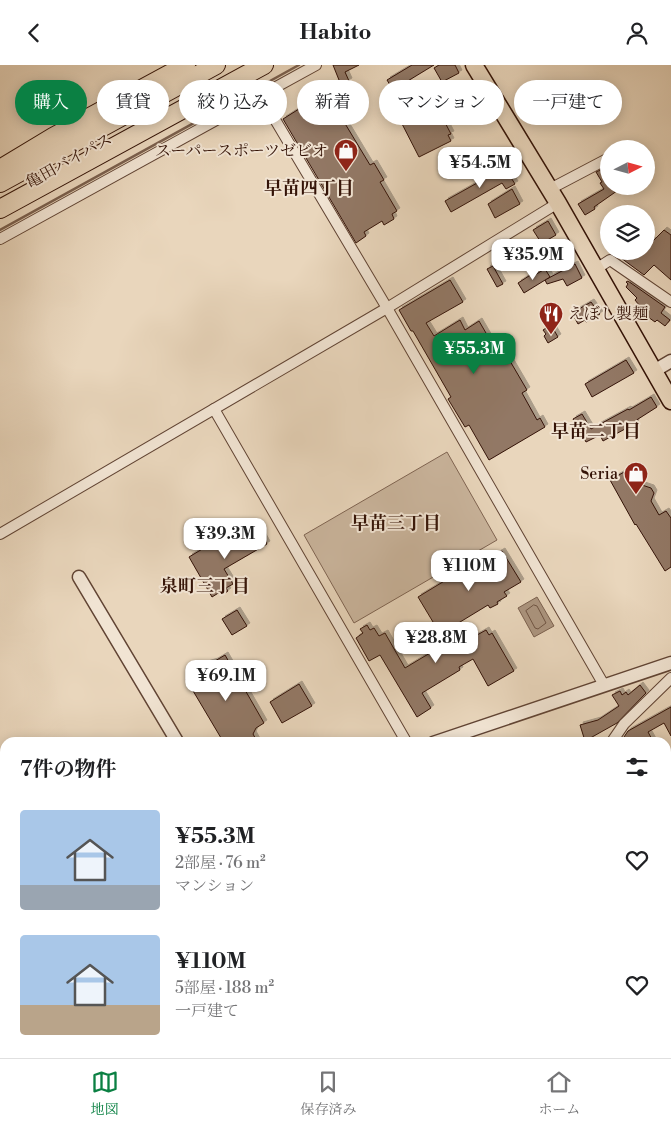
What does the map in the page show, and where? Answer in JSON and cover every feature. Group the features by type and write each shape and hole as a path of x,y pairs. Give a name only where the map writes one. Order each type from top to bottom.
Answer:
{"highway":[{"path":"0,169 52,137 186,65"},
{"name":"亀田バイパス","path":"0,183 216,65"},
{"name":"亀田バイパス","path":"0,199 242,65"},
{"path":"0,209 264,65"}],"main road":[{"path":"474,65 554,196 671,401"}],"street":[{"path":"287,82 316,65"},
{"path":"0,239 210,125"},
{"path":"278,125 387,308 604,685"},
{"path":"0,534 387,308 600,164"},
{"path":"596,269 610,260 671,302"},
{"path":"654,371 671,361"},
{"path":"214,409 404,737"},
{"path":"79,577 174,737"},
{"path":"451,737 671,663"},
{"path":"615,737 624,724 671,678"}],"shaded area":[{"path":"447,452 497,540 354,623 304,535"}],"water":[{"path":"537,597 554,626 534,637 518,608"}],"building":[{"path":"333,65 359,65 345,72 349,80 339,80"},
{"path":"412,65 434,65 409,80 387,80"},
{"path":"439,65 455,65 459,73 446,80 441,80 434,68"},
{"name":"スーパースポーツゼビオ","path":"297,110 297,125 346,125 370,165 374,163 384,180 380,182 397,211 392,214 394,219 384,225 382,221 364,232 366,236 356,243 287,125 287,116"},
{"path":"403,125 446,125 451,134 448,135 451,141 419,157"},
{"path":"498,169 499,172 504,170 506,174 508,173 515,184 506,189 502,183 451,212 445,201 486,178 485,176"},
{"path":"600,170 600,179 596,172"},
{"path":"512,189 520,204 495,218 488,204"},
{"path":"600,191 600,195 611,195 585,215 578,204"},
{"path":"548,221 556,235 544,242 543,240 540,241 533,230"},
{"path":"664,230 671,235 671,280 654,265 644,275 624,260 655,260 655,239"},
{"path":"575,264 582,278 567,286 563,279 547,284 545,280"},
{"path":"493,266 503,284 497,287 487,269"},
{"path":"545,269 550,277 524,293 518,283 532,274 533,276"},
{"path":"450,280 463,302 426,323 434,336 460,320 465,330 479,321 504,364 510,361 527,390 522,393 537,420 540,418 545,427 489,460 469,425 465,427 448,399 451,397 399,310"},
{"path":"628,281 665,307 661,313 670,320 665,326 657,320 655,322 641,312 642,309 635,300 637,298 626,287 628,284 626,282"},
{"path":"591,302 600,314 578,324 572,313"},
{"path":"551,325 558,337 548,343 543,330"},
{"path":"626,360 634,373 592,397 585,384"},
{"path":"651,397 657,407 635,421 636,423 603,441 600,435 586,442 573,419 582,414 591,429"},
{"path":"633,467 642,485 651,488 654,493 651,501 659,515 666,511 671,518 671,567 665,571 635,525 610,480"},
{"path":"257,526 267,544 224,569 233,584 226,588 228,591 222,595 220,592 212,597 189,557 214,542 218,549"},
{"path":"502,551 521,582 504,592 507,596 497,602 498,604 490,608 488,605 442,633 441,631 439,632 418,597 474,563 476,566"},
{"path":"237,610 247,626 232,635 222,619"},
{"path":"367,625 370,630 374,628 379,636 385,633 405,668 450,641 454,648 486,630 489,635 492,633 514,671 488,686 473,659 459,667 460,670 422,693 431,708 417,717 380,655 369,661 356,638 363,633 360,629"},
{"path":"225,655 264,723 256,728 253,734 255,737 220,737 186,679 205,664"},
{"path":"299,684 312,706 282,723 270,702"},
{"path":"640,685 646,693 617,723 592,737 584,737 580,725 598,720 619,706 612,695 620,691 622,695 626,692 628,695"},
{"path":"671,707 671,736 664,723 648,732 651,737 624,737 628,731"}],"waterway":[{"path":"0,230 299,65"}],"place":[{"name":"スーパースポーツゼビオ","path":"346,172"},
{"name":"えぼし製麺","path":"551,335"},
{"name":"Seria","path":"636,495"}],"district":[{"name":"早苗四丁目","path":"309,188"},
{"name":"早苗二丁目","path":"596,431"},
{"name":"早苗三丁目","path":"396,523"},
{"name":"泉町三丁目","path":"205,586"}]}
